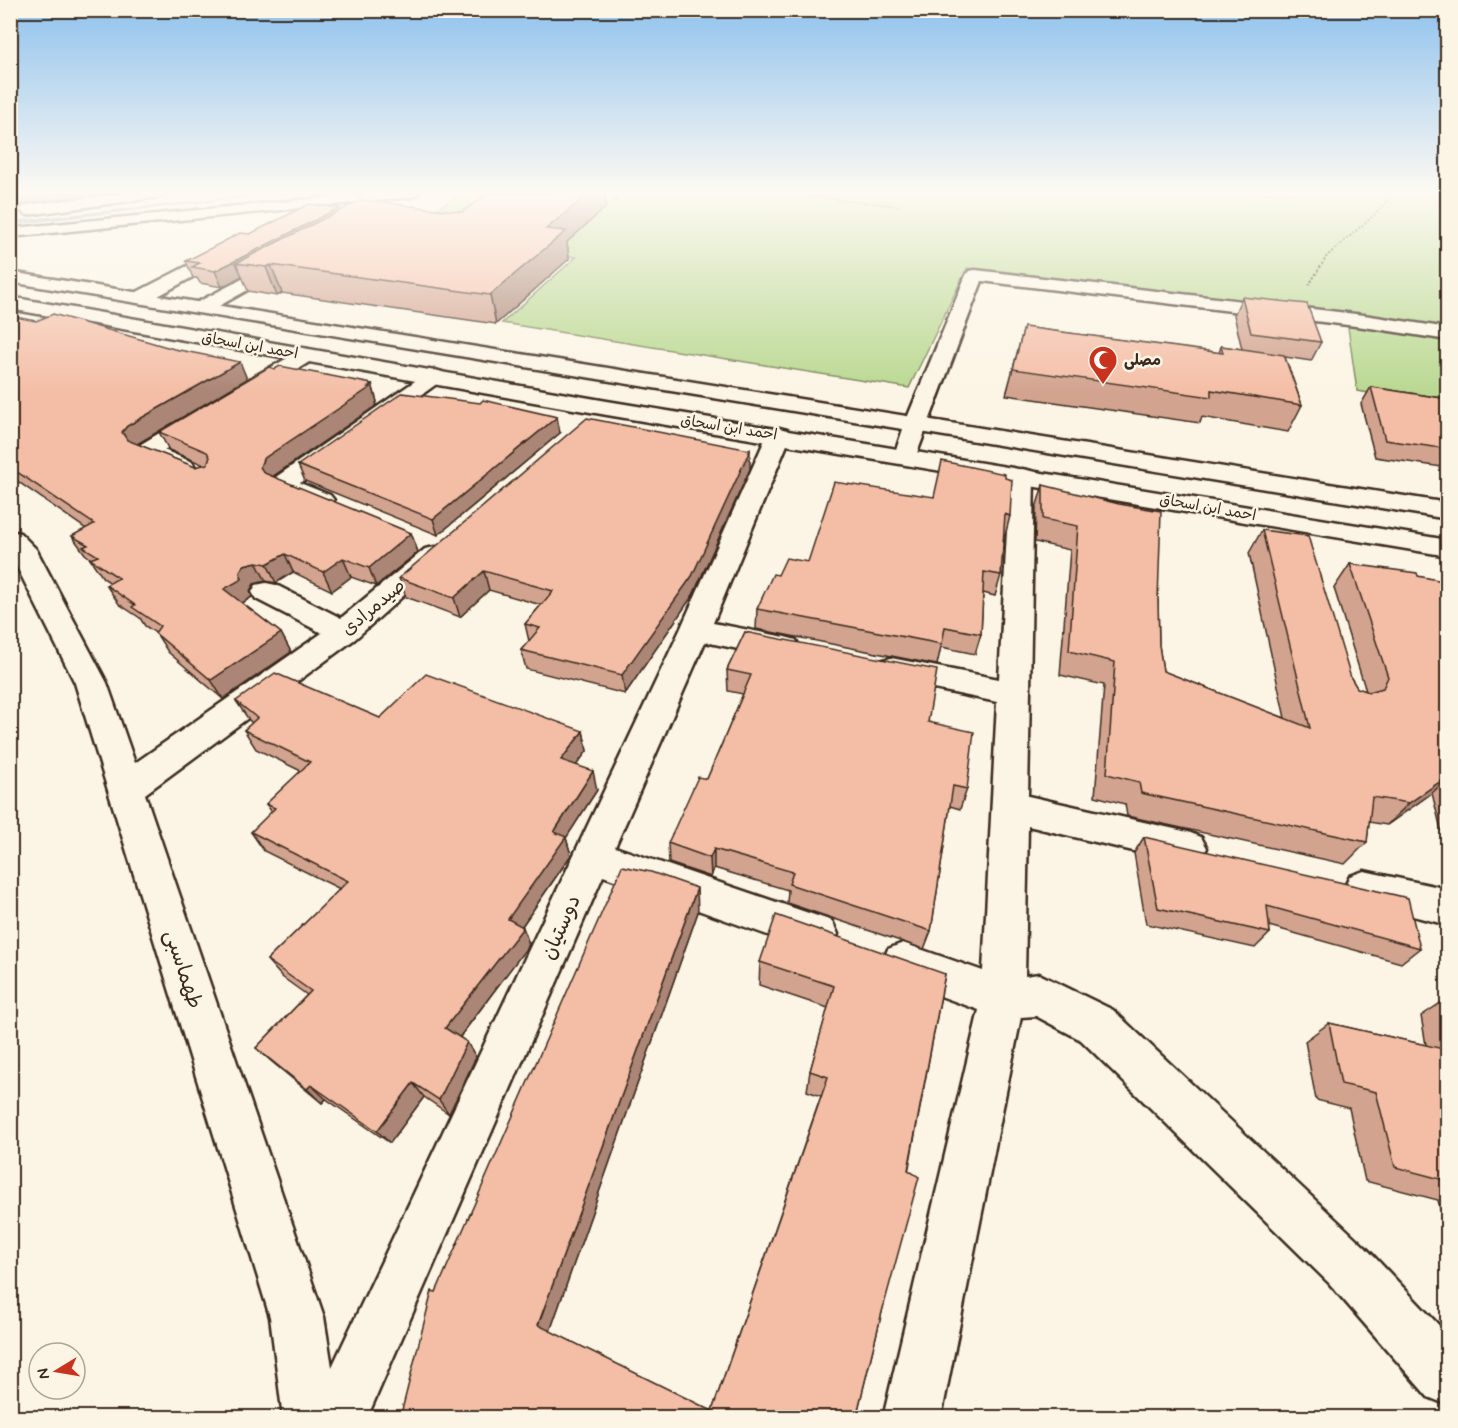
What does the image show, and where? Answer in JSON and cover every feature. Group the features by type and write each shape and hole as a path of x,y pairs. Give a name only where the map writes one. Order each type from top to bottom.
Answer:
{"street":[{"path":"142,297 209,260"},
{"path":"202,307 290,260"},
{"path":"906,456 916,423 975,275 1296,313 1448,334"},
{"name":"احمد ابن اسحاق","path":"10,277 1448,511"},
{"name":"احمد ابن اسحاق","path":"10,303 608,408 1448,548"},
{"path":"205,476 146,451 307,355"},
{"path":"346,510 282,484 435,376"},
{"path":"581,430 608,408"},
{"name":"دوستیان","path":"338,1418 695,630 779,435"},
{"path":"912,1418 1003,998 1022,476"},
{"path":"1299,523 1309,556"},
{"name":"طهماسبی","path":"10,539 22,549 91,683 297,1317 312,1418"},
{"name":"صیدمرادی","path":"125,789 344,632 441,541"},
{"path":"266,592 344,632"},
{"path":"695,630 809,653"},
{"path":"866,664 1014,694"},
{"path":"1010,807 1217,855"},
{"path":"592,856 1003,998 1039,995 1097,1025 1347,1265 1448,1377"},
{"path":"1332,881 1448,908"}],"path":[{"path":"1296,313 1315,269 1322,260"}],"green space":[{"path":"352,260 386,260 296,293"},
{"path":"573,260 1447,260 1447,405 1357,391 1346,313 967,268 909,388 502,323"}],"building":[{"path":"237,260 215,271 192,267 200,263 186,261"},
{"path":"243,260 532,260 490,295 271,265 266,267 236,263"},
{"path":"1242,297 1307,304 1321,342 1251,333"},
{"path":"53,314 174,349 240,362 127,426 122,432 127,440 195,467 207,464 210,457 207,452 159,432 269,367 275,369 280,366 372,384 368,387 371,387 263,459 260,467 264,473 411,533 369,568 343,558 323,572 285,554 267,564 256,562 244,565 240,572 242,579 224,589 281,633 211,680 155,633 160,626 106,585 119,578 90,559 98,556 83,547 88,545 72,536 94,524 10,467 10,316 36,321"},
{"path":"1024,327 1223,353 1221,346 1284,355 1302,405 1211,390 1211,397 1013,369"},
{"path":"1371,387 1448,399 1448,449 1385,440"},
{"path":"402,393 480,403 483,400 557,417 433,519 298,465"},
{"path":"587,418 750,450 692,576 622,675 521,650 540,628 525,624 553,591 484,571 454,598 399,578"},
{"path":"942,461 1005,474 1005,478 1012,480 1010,516 1005,514 1001,575 984,572 981,634 945,627 942,644 757,609 773,574 778,575 786,558 808,562 834,482 934,497"},
{"path":"1043,485 1119,504 1161,511 1158,600 1159,645 1163,671 1310,728 1262,530 1308,536 1351,678 1357,688 1369,692 1383,688 1388,677 1350,564 1417,573 1418,576 1448,582 1448,776 1409,803 1372,797 1367,842 1141,793 1139,782 1107,774 1115,662 1069,651 1078,526 1043,519"},
{"path":"745,632 937,670 928,722 974,732 967,789 953,786 931,931 789,884 793,872 714,849 710,858 668,843 698,777 707,779 751,675 727,670"},
{"path":"275,673 380,718 426,674 583,731 561,760 593,771 554,832 566,837 508,919 523,927 522,929 445,1028 467,1042 439,1100 413,1083 377,1131 311,1085 307,1089 256,1048 311,991 267,960 348,881 251,832 275,808 266,804 310,762 244,730 257,718 236,701"},
{"path":"1144,837 1408,898 1420,948 1267,906 1270,933 1158,908"},
{"path":"622,866 651,872 697,888 538,1325 712,1411 828,1077 810,1071 834,986 760,962 776,915 945,974 908,1170 919,1177 856,1418 400,1418 432,1291 436,1292"},
{"path":"1329,1023 1448,1050 1448,1181 1395,1167 1376,1092 1341,1084"}],"place":[{"name":"مصلی","path":"1103,386"}]}
